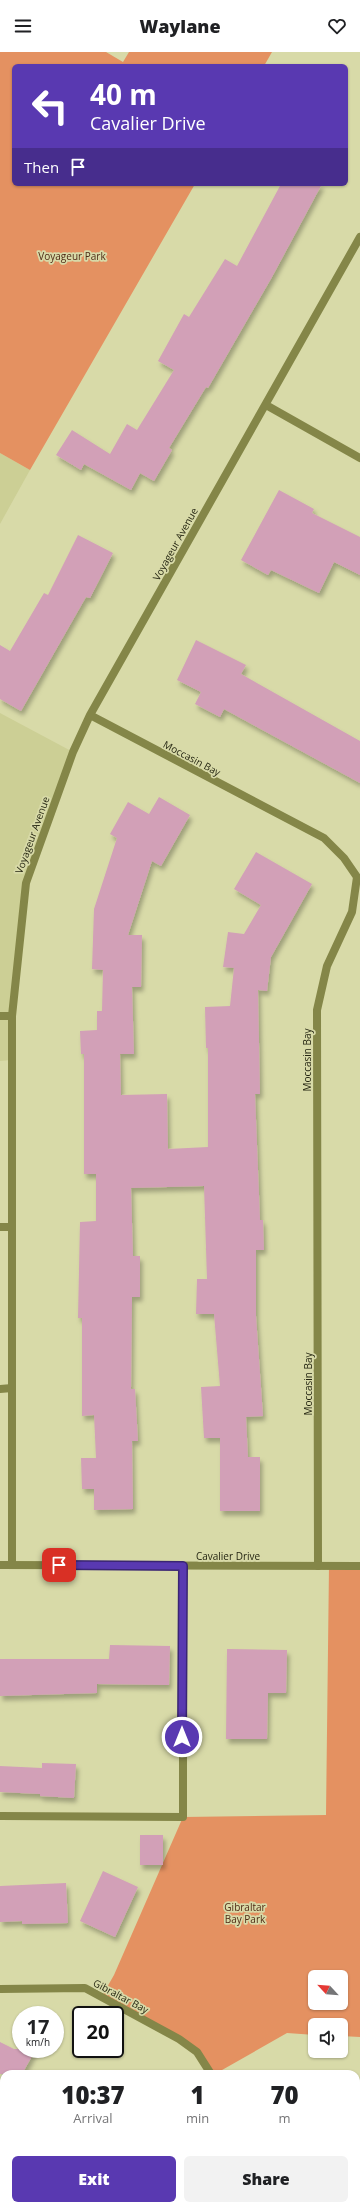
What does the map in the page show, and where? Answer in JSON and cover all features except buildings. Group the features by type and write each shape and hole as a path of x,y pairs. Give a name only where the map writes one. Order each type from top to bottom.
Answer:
{"street":[{"name":"Voyageur Avenue","path":"12,1565 12,1016 26,883 72,752 90,715 360,237"},
{"path":"266,405 360,458"},
{"name":"Moccasin Bay","path":"90,715 324,838 344,858 357,877 352,912 327,966 317,1010 318,1566"},
{"path":"0,1016 12,1016"},
{"path":"0,1227 12,1227"},
{"path":"0,1389 12,1388"},
{"name":"Cavalier Drive","path":"0,1565 360,1566"},
{"path":"0,1816 183,1816 183,1566"},
{"name":"Gibraltar Bay","path":"0,1989 85,1988 179,2039 197,2052 208,2070"}],"shaded area":[{"path":"0,453 30,470 0,524"},
{"path":"0,713 73,752 26,883 12,1060 0,1061"}],"green space":[{"name":"Voyageur Park","path":"0,52 106,52 123,62 129,52 272,52 265,64 12,64 12,186 194,186 30,470 0,453"},
{"name":"Gibraltar Bay Park","path":"329,1566 360,1566 360,2037 348,2036 348,2018 308,2018 308,2034 287,2033 222,2070 208,2070 197,2052 124,2009 124,2006 119,2006 102,1996 114,1975 183,1817 326,1815"}],"route":[{"path":"59,1565 183,1566 182,1737"}]}
